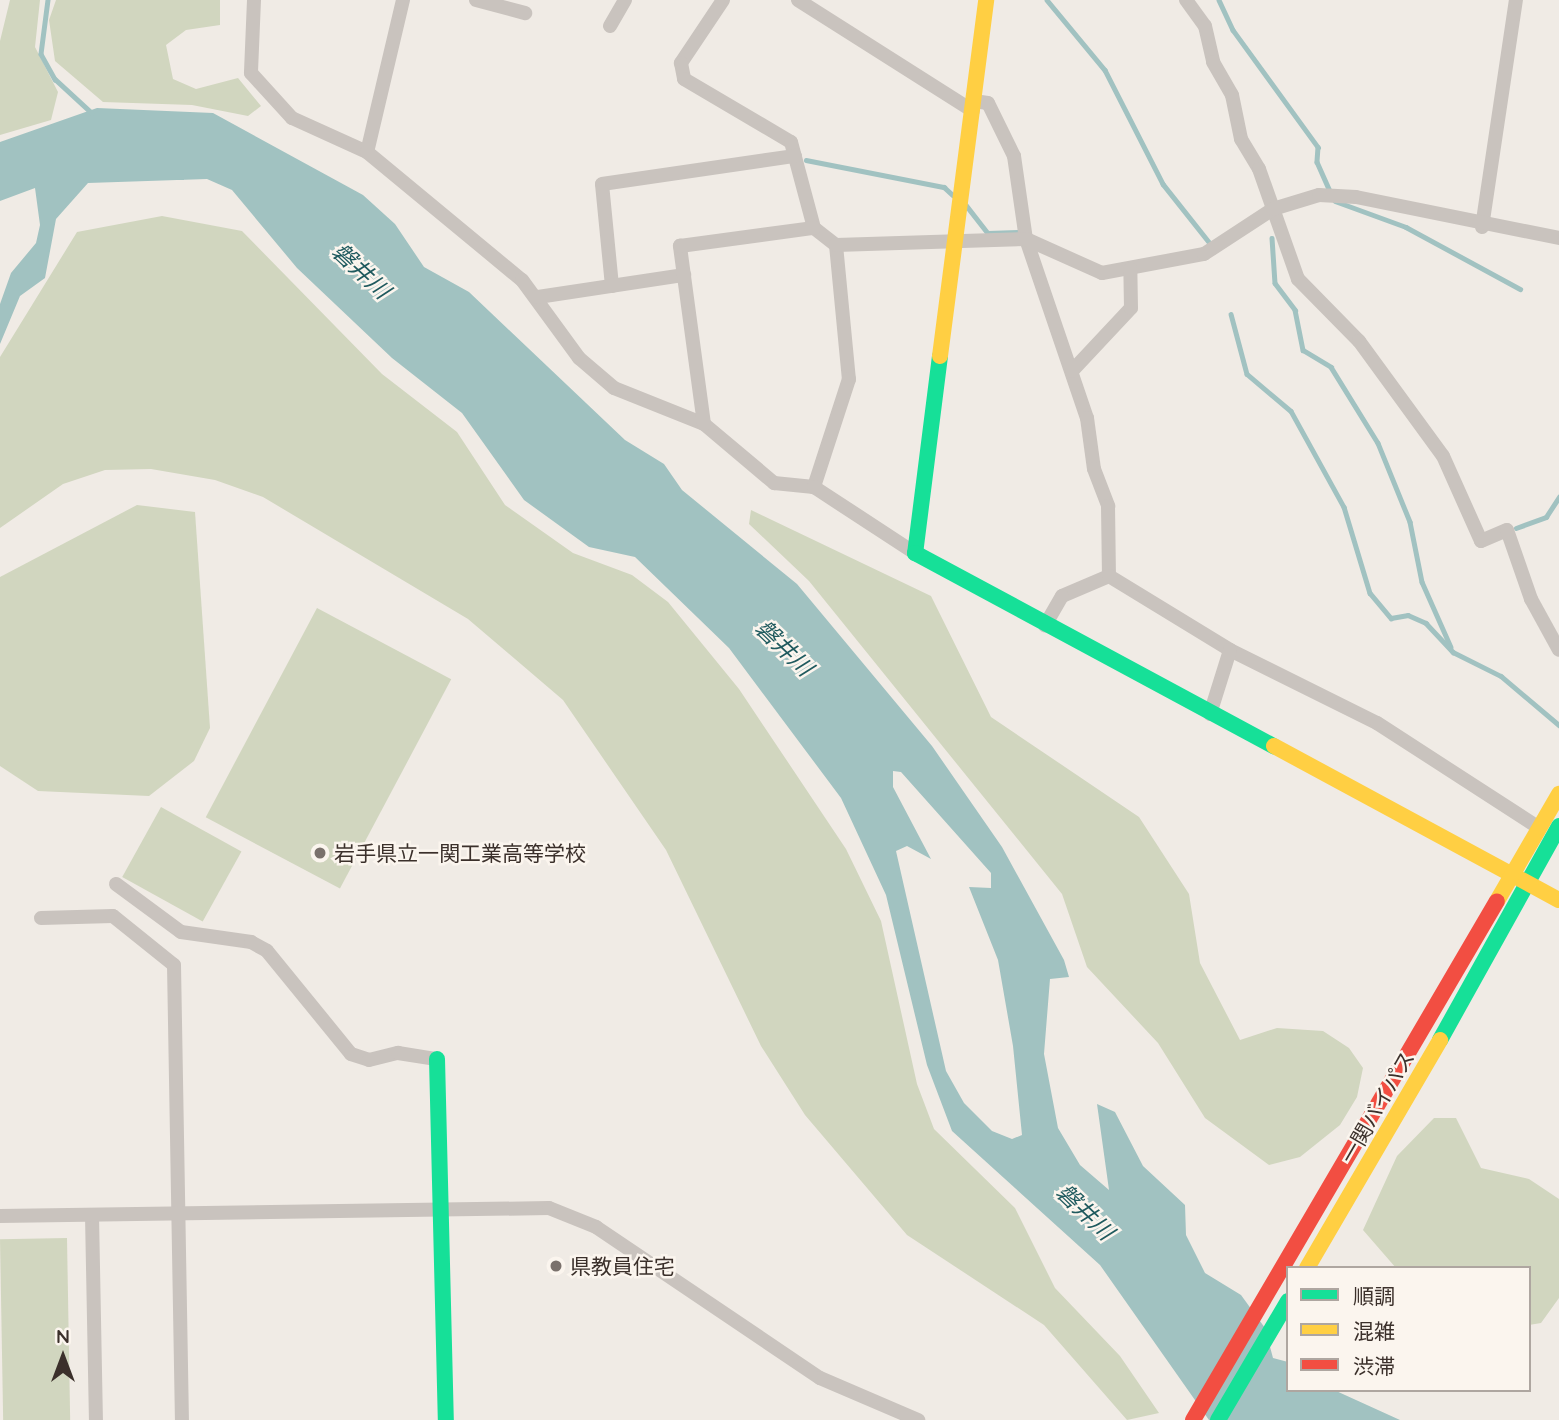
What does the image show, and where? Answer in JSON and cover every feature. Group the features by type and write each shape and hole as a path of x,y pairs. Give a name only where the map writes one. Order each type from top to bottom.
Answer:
{"main road":[{"path":"986,0 915,553 1045,626 1559,900"},
{"name":"一関バイパス","path":"1193,1420 1559,794"},
{"name":"一関バイパス","path":"1308,1266 1531,885 1559,826"},
{"path":"437,1059 446,1420"},
{"path":"1218,1420 1286,1303"}],"street":[{"path":"254,0 251,73 292,118 367,152 481,241 538,297 579,358 614,388 704,424 774,483 814,487 915,553"},
{"path":"367,152 402,0"},
{"path":"475,0 524,13"},
{"path":"610,26 625,0"},
{"path":"723,0 681,63 684,79 791,142 814,228 836,245 1026,239 1087,270 1130,269 1204,254 1273,209 1319,195 1356,197 1482,227 1559,238"},
{"path":"798,0 973,106 988,103 1014,156 1026,239 1072,371 1108,506 1109,576"},
{"path":"1186,0 1205,26 1213,62 1232,95 1241,139 1273,209 1298,279 1359,341 1443,456 1481,541 1507,530 1559,650"},
{"path":"1482,227 1516,0"},
{"path":"612,286 601,184 795,156"},
{"path":"704,424 680,246 814,228"},
{"path":"814,487 849,379 836,245"},
{"path":"1072,371 1131,308 1130,269"},
{"path":"538,297 684,275"},
{"path":"1045,626 1062,596 1109,576"},
{"path":"1109,576 1230,650 1377,723 1539,828"},
{"path":"1210,714 1230,650"},
{"path":"116,884 181,932 251,942 267,951 351,1054 369,1060 398,1053 437,1059"},
{"path":"41,918 113,916 174,965 182,1420"},
{"path":"0,1216 549,1208 596,1227 820,1378 918,1420"},
{"path":"92,1215 96,1420"}],"green space":[{"path":"10,0 40,0 35,47 58,92 51,120 0,135 0,41"},
{"path":"56,0 220,0 220,25 186,30 166,45 173,79 196,89 238,78 261,106 248,116 192,105 103,102 55,61 49,20"},
{"path":"162,216 242,231 382,374 457,432 505,505 573,553 632,575 668,602 739,689 846,849 881,921 917,1084 934,1129 1015,1208 1055,1288 1120,1356 1159,1413 1127,1420 1044,1325 907,1235 805,1115 761,1046 666,850 563,700 468,619 263,497 215,480 151,469 105,470 63,484 0,528 0,357 77,232"},
{"path":"137,505 195,512 210,728 194,761 149,796 38,791 0,766 0,577"},
{"path":"751,510 931,596 991,717 1139,817 1189,894 1200,963 1240,1040 1277,1028 1323,1031 1349,1048 1363,1068 1357,1097 1340,1125 1300,1157 1269,1165 1205,1118 1158,1043 1087,967 1062,894 809,581 749,524"},
{"path":"317,608 451,679 340,889 206,817"},
{"path":"161,807 241,852 203,922 122,877"},
{"path":"1434,1118 1456,1118 1481,1168 1529,1179 1559,1199 1559,1298 1541,1323 1531,1325 1531,1266 1394,1266 1363,1230 1397,1156"},
{"path":"67,1238 70,1420 3,1420 0,1239"}],"water":[{"name":"磐井川","path":"97,108 213,113 363,195 395,224 424,267 469,292 625,440 664,464 682,490 797,584 932,746 1002,847 1064,960 1069,977 1050,979 1044,1054 1058,1128 1080,1165 1109,1190 1097,1104 1115,1112 1143,1166 1185,1205 1186,1235 1205,1273 1241,1295 1265,1328 1273,1358 1286,1361 1286,1392 1338,1392 1400,1420 1209,1420 1100,1265 952,1131 927,1065 886,895 841,798 729,648 635,557 589,547 524,500 462,413 392,358 297,268 232,190 207,179 88,183 56,219 45,278 20,296 0,344 0,304 11,273 36,243 40,225 35,188 0,201 0,142","holes":["893,771 901,772 991,873 991,888 969,887 998,960 1013,1046 1022,1135 1012,1139 992,1131 964,1103 946,1071 896,851 907,846 931,859 893,787"]}],"waterway":[{"path":"48,0 41,54 55,79 92,113"},
{"path":"1047,0 1105,70 1163,184 1209,242"},
{"path":"1219,0 1233,30 1318,147 1317,162 1331,193"},
{"path":"806,160 944,187 953,195"},
{"path":"1335,201 1406,227 1520,289"},
{"path":"966,205 988,233 1018,232"},
{"path":"1272,238 1275,283 1295,310 1303,350 1331,367 1378,443 1410,522 1422,582 1451,647"},
{"path":"1231,314 1247,374 1291,411 1344,507 1370,593 1391,618 1408,615 1426,623 1453,652 1501,676 1559,725"},
{"path":"1516,528 1546,517 1559,497"}],"traffic: fast":[{"path":"940,356 915,553 1274,746"},
{"path":"1440,1040 1559,826"},
{"path":"437,1059 446,1420"},
{"path":"1218,1420 1286,1304"}],"traffic: slow":[{"path":"940,356 986,0"},
{"path":"1274,746 1559,900"},
{"path":"1497,901 1559,794"},
{"path":"1308,1266 1440,1040"}],"traffic: jam":[{"path":"1193,1420 1497,901"}],"place":[{"name":"岩手県立一関工業高等学校","path":"320,853"},
{"name":"県教員住宅","path":"556,1266"}]}
